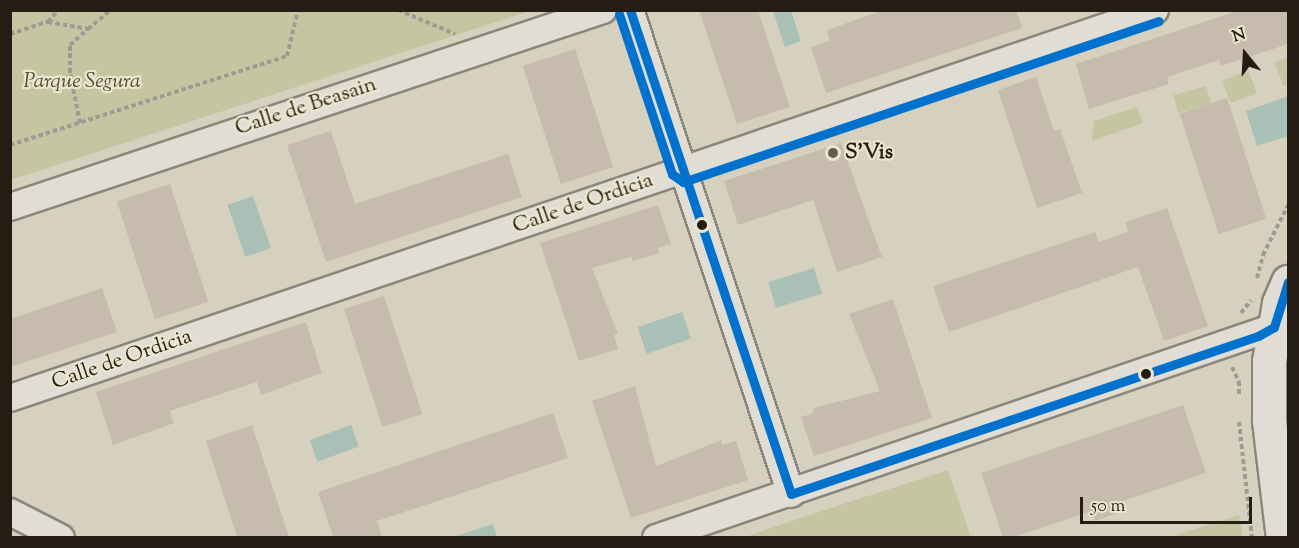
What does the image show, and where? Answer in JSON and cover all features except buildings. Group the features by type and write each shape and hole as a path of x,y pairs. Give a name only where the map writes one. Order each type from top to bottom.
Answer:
{"main road":[{"path":"1283,537 1269,420 1269,361 1274,327 1288,282"}],"street":[{"name":"Calle de Beasain","path":"10,207 603,10"},
{"path":"630,10 791,494"},
{"name":"Calle de Ordicia","path":"10,398 1155,10"},
{"path":"656,537 791,494 1274,327"},
{"path":"10,512 61,537"}],"path":[{"path":"48,22 58,10"},
{"path":"80,123 70,73 70,45 111,10"},
{"path":"10,145 287,56 298,10"},
{"path":"398,10 464,37"},
{"path":"10,34 48,22 88,29"},
{"path":"1232,320 1252,298 1263,255 1288,205"},
{"path":"1233,370 1239,382 1239,404"},
{"path":"1239,415 1239,447 1252,537"}],"green space":[{"name":"Parque Segura","path":"11,10 530,10 530,11 11,180"},
{"path":"1288,58 1288,84 1283,86 1275,62"},
{"path":"1249,71 1257,94 1230,103 1223,80"},
{"path":"1206,86 1211,103 1178,113 1173,95"},
{"path":"1137,107 1143,123 1092,141 1094,121"},
{"path":"948,470 971,537 745,537 800,518"},
{"path":"1239,515 1243,537 1170,537"}],"shaded area":[{"path":"773,11 791,11 801,41 785,47"},
{"path":"1288,96 1288,136 1257,146 1246,111"},
{"path":"253,196 271,248 245,257 227,205"},
{"path":"814,268 822,294 776,308 768,282"},
{"path":"682,312 691,338 647,354 638,327"},
{"path":"351,425 359,447 318,462 310,440"},
{"path":"493,524 497,537 453,537"}],"transit line":[{"path":"630,10 791,494 1258,336 1274,327 1288,282"},
{"path":"619,14 672,174 683,182 1159,21"}],"place":[{"name":"S'Vis","path":"833,153"}]}
